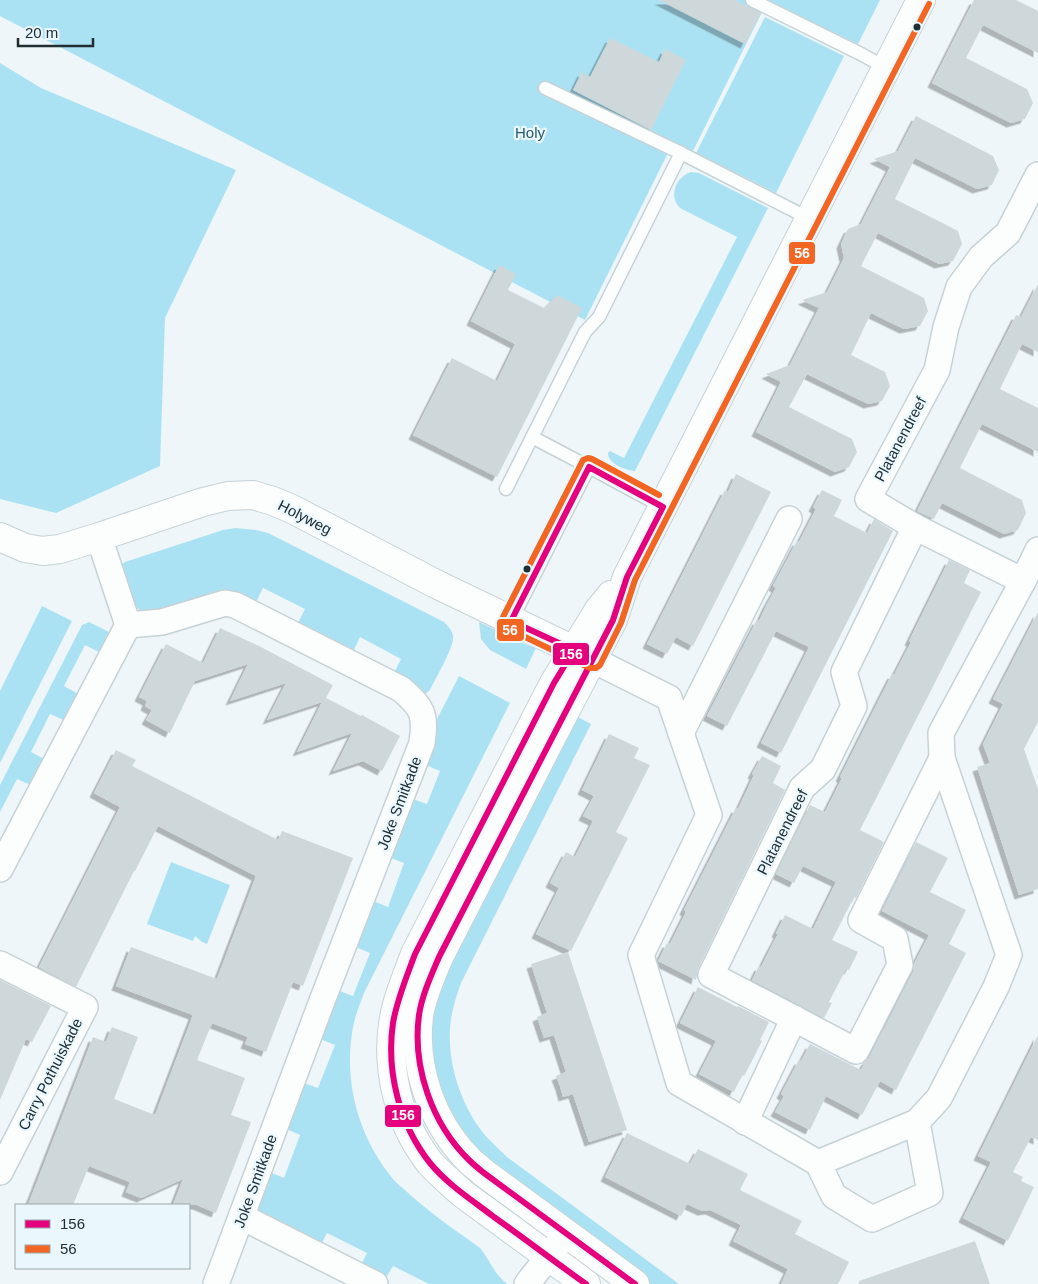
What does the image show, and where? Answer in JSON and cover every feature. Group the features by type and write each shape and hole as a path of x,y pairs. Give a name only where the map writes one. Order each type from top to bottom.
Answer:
{"street":[{"path":"586,1284 463,1194 430,1162 410,1132 399,1104 392,1076 391,1046 398,1002 415,954 554,683 584,655 613,620 627,577 921,0"},
{"name":"Platanendreef","path":"1023,581 915,527 868,499 937,370 946,327 959,287 981,257 1008,233 1038,175"},
{"name":"Holyweg","path":"0,537 25,548 43,552 60,549 203,502 228,496 253,496 273,500 438,585 584,655"},
{"path":"681,733 789,519"},
{"name":"Platanendreef","path":"915,527 844,672 854,706 823,769 802,788 711,975 856,1051 900,965 894,939 861,920 942,758"},
{"path":"0,869 128,625 99,537"},
{"name":"Platanendreef","path":"818,1163 917,1122 939,1098 996,987 1009,955 942,758 941,733 1038,550"},
{"name":"Joke Smitkade","path":"128,625 162,622 225,603 235,605 401,689 415,701 422,714 424,726 422,743 322,1001 216,1284"},
{"path":"584,655 670,698 709,815 640,955 679,1083 818,1163 834,1196 872,1219 930,1193 917,1122"},
{"path":"584,655 560,721 439,957 428,984 420,1014 418,1039 420,1068 436,1115 467,1159 635,1284"},
{"name":"Carry Pothuiskade","path":"0,964 84,1008 0,1172"},
{"path":"745,1122 794,1018"},
{"path":"242,1217 375,1284"},
{"path":"527,1284 566,1234"}],"lane":[{"path":"752,0 886,68"},
{"path":"545,88 681,153 810,219"},
{"path":"506,489 584,332 599,317 681,153"},
{"path":"532,437 663,507"},
{"path":"511,621 589,466"}],"green space":[{"name":"Holy","path":"0,0 768,0 693,151 667,155 585,320 0,16"},
{"path":"770,0 880,0 858,44 768,2"},
{"path":"765,17 844,56 776,193 696,153"},
{"path":"0,63 41,88 236,170 165,318 160,466 56,513 0,499"},
{"path":"691,172 699,173 768,208 635,471 622,468 614,463 608,453 610,451 624,458 737,237 680,208 676,203 675,187 681,178"},
{"path":"235,528 268,533 444,622 452,632 452,643 430,690 422,693 393,675 401,659 360,637 352,654 297,625 305,609 263,588 255,604 153,615 143,613 135,606 121,569 122,564 223,530"},
{"path":"42,606 72,621 0,763 0,691"},
{"path":"89,622 111,633 101,653 85,645 64,686 80,695 66,721 50,714 31,752 46,760 33,786 17,779 0,812 0,785 82,625"},
{"path":"479,622 536,648 526,669 490,650 481,639"},
{"path":"459,676 510,703 364,993 353,1028 350,1073 357,1111 363,1129 381,1163 395,1181 416,1200 480,1248 499,1276 507,1284 429,1284 393,1266 384,1281 359,1269 367,1253 327,1233 319,1248 257,1213 256,1206 267,1171 284,1178 300,1135 284,1128 301,1082 318,1088 335,1045 318,1038 337,990 353,996 370,953 353,946 371,900 388,907 404,863 388,857 410,798 427,804 440,771 423,764 433,727"},
{"path":"578,717 591,724 461,983 451,1022 450,1041 453,1067 460,1092 471,1115 484,1134 507,1157 679,1284 650,1284 488,1167 445,1111 429,1056 434,988 564,729 570,732"},
{"path":"171,862 230,885 207,944 195,936 193,941 147,924"}],"building":[{"path":"659,0 735,0 761,13 745,44"},
{"path":"974,0 1016,0 1038,11 1038,53 983,25 966,58 1027,89 1033,103 1025,119 1011,123 932,83"},
{"path":"610,38 659,62 665,49 686,60 651,130 573,90 582,72 590,77"},
{"path":"916,116 993,156 999,170 992,185 977,189 915,158 895,199 958,231 962,244 953,261 939,264 878,233 861,266 924,298 928,311 920,326 904,329 871,313 851,355 885,372 890,386 882,401 868,404 807,374 789,407 852,439 857,452 849,467 835,472 756,432 781,382 766,374 790,365 819,308 802,300 827,292 844,258 841,244 848,229 861,224 890,167 874,159 898,151"},
{"path":"499,265 516,274 508,290 544,308 557,295 582,308 497,477 413,435 452,358 497,381 515,344 471,321"},
{"path":"1038,284 1038,352 1022,344 1000,389 1038,408 1038,452 982,424 960,468 1022,500 1026,513 1018,530 1004,534 942,503 934,519 917,511 1016,315 1021,317"},
{"path":"736,474 771,492 693,646 676,637 667,654 647,644 725,490 728,492"},
{"path":"822,490 842,500 834,516 867,533 874,519 893,531 781,753 761,743 809,647 776,631 727,726 707,716 757,620 759,621 776,588 773,586 816,509 813,507"},
{"path":"949,560 970,570 964,583 981,592 860,830 884,842 856,898 854,897 832,940 858,952 849,970 846,969 829,1002 832,1003 824,1018 752,980 778,934 776,933 785,915 813,929 836,882 803,866 794,883 776,874 810,805 825,812 842,778 840,777 892,674 894,675 911,642 909,641"},
{"path":"1038,612 1038,722 1024,749 1038,789 1038,889 1019,895 977,767 990,763 983,744 1003,704 993,699"},
{"path":"220,628 333,685 326,698 400,736 382,771 363,761 333,771 352,733 297,752 322,702 267,720 286,683 230,701 248,664 195,681 170,733 146,720 152,710 145,706 147,701 139,697 166,644 203,663"},
{"path":"609,734 639,748 634,758 650,765 616,832 628,838 571,951 536,934 559,888 550,883 566,852 575,857 593,821 583,816 594,796 582,790"},
{"path":"116,750 136,760 132,766 278,840 282,831 353,858 303,986 293,982 266,1052 245,1044 248,1037 212,1023 197,1060 245,1078 231,1115 251,1122 216,1213 197,1205 173,1204 183,1179 141,1198 126,1192 130,1182 89,1166 73,1204 28,1204 93,1037 106,1042 112,1027 138,1037 114,1099 155,1115 193,1015 116,986 131,947 217,979 256,876 158,826 76,987 39,967 120,807 94,793"},
{"path":"762,756 781,766 773,783 785,790 698,969 696,980 658,961 667,943 670,944 686,912 684,910 736,808 738,809 754,775 752,774"},
{"path":"916,842 948,858 930,892 966,910 949,944 966,953 896,1090 880,1081 862,1115 826,1096 810,1130 775,1112 784,1096 781,1094 799,1060 801,1061 810,1044 861,1070 913,972 914,964 929,935 882,911"},
{"path":"568,952 627,1130 589,1142 573,1094 563,1097 556,1076 566,1072 554,1035 544,1038 537,1017 547,1013 531,964"},
{"path":"0,980 51,1006 32,1042 26,1039 0,1100"},
{"path":"698,987 769,1022 753,1059 744,1076 742,1075 734,1092 699,1074 716,1041 680,1023"},
{"path":"1038,1035 1038,1140 1031,1137 1013,1172 1023,1177 1021,1181 1034,1187 1008,1241 963,1218 991,1162 978,1156"},
{"path":"627,1133 690,1164 698,1149 748,1174 740,1190 802,1221 795,1234 849,1262 838,1284 781,1284 788,1269 733,1241 741,1225 710,1210 702,1211 687,1204 681,1216 605,1177"},
{"path":"975,1241 990,1284 859,1284 859,1281"}],"transit line":[{"name":"56","path":"659,495 592,459 583,460 503,617 504,627 590,668 596,668 600,665 621,623 635,580 929,4"},
{"name":"156","path":"586,1284 460,1192 430,1163 410,1131 397,1096 391,1060 391,1041 397,1005 415,954 554,683 574,650 511,621 589,467 663,507 627,577 613,620 439,957 420,1008 419,1055 422,1074 435,1112 456,1146 469,1160 635,1284"}]}
